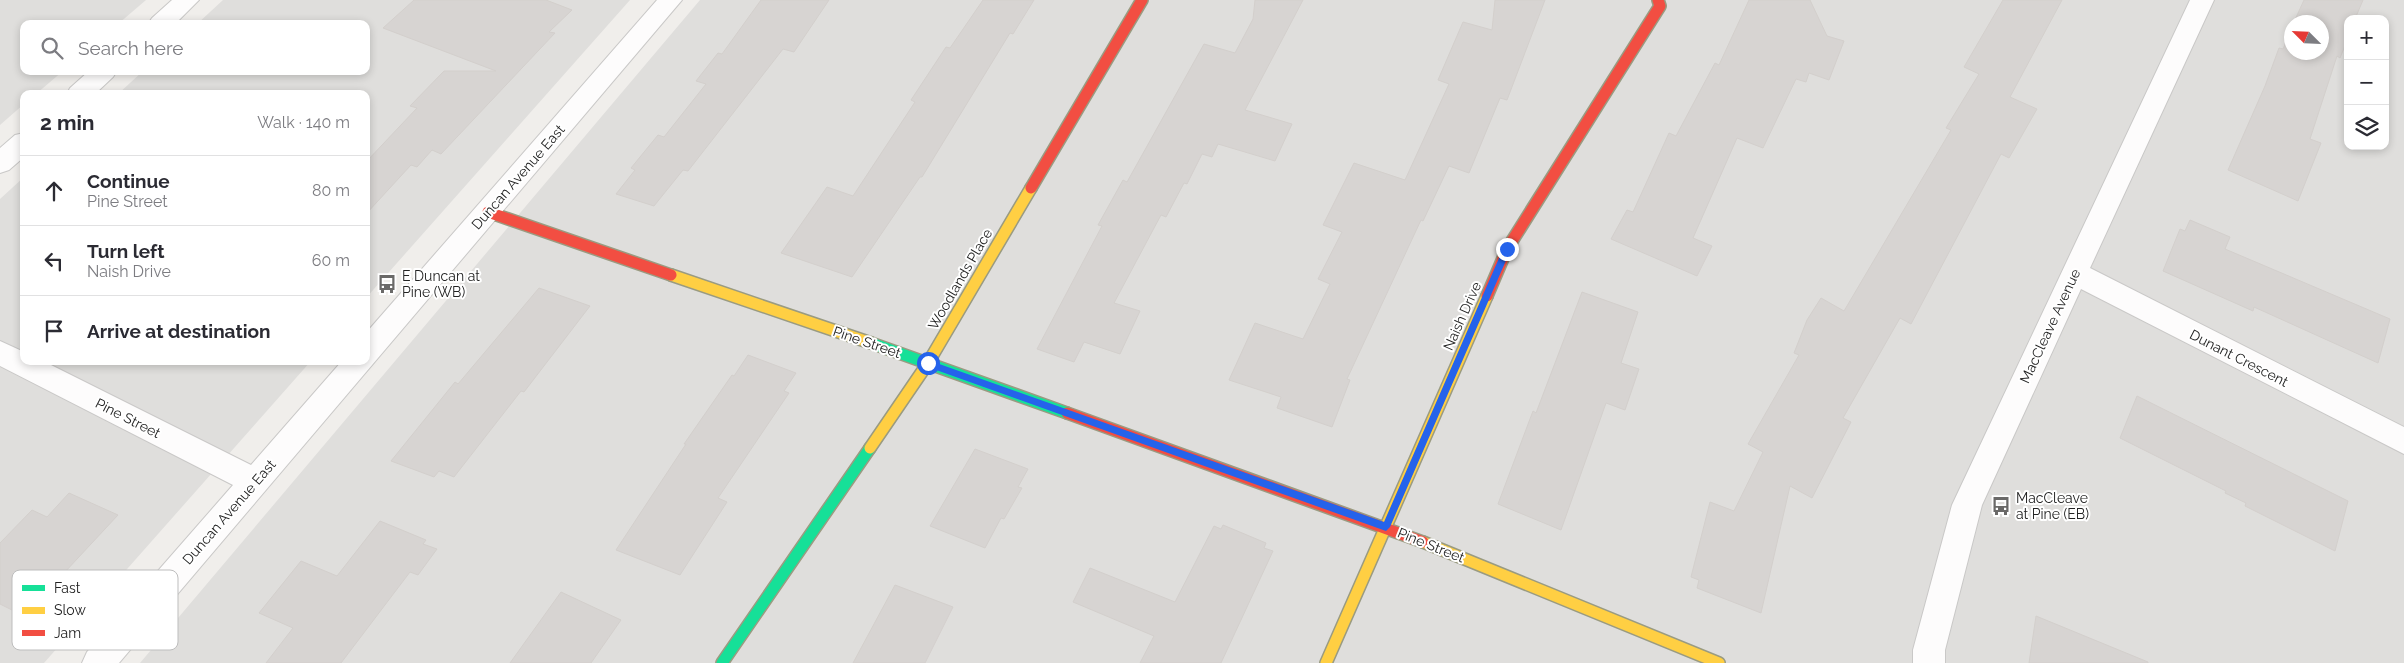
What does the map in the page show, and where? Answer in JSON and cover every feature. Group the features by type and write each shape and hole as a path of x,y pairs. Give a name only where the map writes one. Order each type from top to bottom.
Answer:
{"street":[{"path":"164,20 187,0"},
{"name":"Duncan Avenue East","path":"370,348 670,0"},
{"name":"Woodlands Place","path":"722,663 928,363 1142,0"},
{"name":"Naish Drive","path":"1326,663 1507,249 1660,6 1658,0"},
{"name":"MacCleave Avenue","path":"1929,663 1929,650 1967,505 2202,0"},
{"path":"84,90 101,75"},
{"path":"0,163 20,146"},
{"name":"Pine Street","path":"488,212 928,363 1386,527 1719,663"},
{"name":"Dunant Crescent","path":"2075,273 2404,441"},
{"name":"Pine Street","path":"0,353 20,363"},
{"name":"Pine Street","path":"24,365 255,482"},
{"name":"Duncan Avenue East","path":"178,571 356,365"},
{"name":"Duncan Avenue East","path":"98,663 109,650"}],"shaded area":[{"path":"0,0 146,0 123,20 20,20 20,75 58,75 41,90 20,90 20,108 0,125"},
{"path":"223,0 630,0 370,293 370,90 122,90 139,75 370,75 370,20 201,20"},
{"path":"700,0 2404,0 2404,663 140,663 151,650 178,650 178,618"},
{"path":"20,181 20,365 307,365 126,570 12,570 12,650 55,650 44,663 0,663 0,199"}],"building":[{"path":"414,0 546,0 572,10 549,32 555,33 441,154 432,150 417,167 411,165 370,210 370,158 417,108 410,106 444,71 496,71 383,28"},
{"path":"761,0 829,0 794,52 783,49 688,171 683,170 654,206 616,194 635,170 631,168 658,135 664,137 706,84 696,81 718,53 722,54"},
{"path":"983,0 1034,0 1013,34 1010,33 922,177 920,177 852,277 781,253 827,187 853,196 915,102 911,100 946,47 950,48"},
{"path":"1255,0 1303,0 1245,110 1292,124 1275,161 1218,144 1212,157 1202,154 1187,184 1184,183 1166,217 1161,215 1114,303 1140,311 1120,354 1084,342 1074,362 1037,349 1102,226 1098,225 1123,180 1127,182 1204,44 1235,53 1253,19"},
{"path":"1495,0 1545,0 1507,100 1500,98 1469,173 1449,166 1423,221 1421,220 1347,379 1350,380 1332,427 1277,408 1281,397 1229,380 1255,323 1303,339 1330,284 1318,279 1342,232 1323,225 1354,163 1405,180 1449,84 1438,80 1463,22 1492,30"},
{"path":"1749,0 1810,0 1827,36 1844,41 1829,80 1809,73 1806,82 1796,79 1763,148 1737,138 1693,238 1712,246 1697,276 1611,239 1627,210 1633,212 1669,133 1676,136 1715,63 1719,65"},
{"path":"2003,0 2062,0 2010,97 2037,109 2009,158 2001,154 1911,324 1900,318 1843,418 1851,422 1812,498 1790,486 1761,613 1697,588 1699,580 1691,577 1710,502 1734,511 1763,452 1748,444 1799,355 1794,353 1807,320 1821,298 1844,311 1951,130 1946,128 1979,74 1964,67"},
{"path":"2304,0 2363,0 2357,15 2344,15 2344,48 2340,58 2337,56 2310,139 2321,143 2298,201 2228,170 2265,86 2279,48 2283,49 2284,47 2284,60 2329,60 2329,15 2297,15"},
{"path":"2190,220 2230,237 2225,249 2390,319 2378,363 2254,307 2253,311 2163,271 2180,229 2185,231"},
{"path":"539,288 590,306 524,392 521,391 454,477 439,471 434,477 391,461 455,382 458,384"},
{"path":"1582,292 1638,312 1621,363 1639,369 1625,410 1606,403 1561,530 1498,504 1533,411 1536,413"},
{"path":"748,355 796,373 784,391 789,393 718,498 727,502 680,575 616,550 686,444 684,444"},
{"path":"2137,396 2348,501 2335,551 2245,506 2246,503 2225,493 2226,491 2120,438"},
{"path":"975,449 1028,469 1018,487 1022,488 1004,519 1001,518 985,548 930,526"},
{"path":"69,493 118,515 67,570 12,570 12,610 0,604 0,543 32,510 47,517"},
{"path":"380,521 426,540 423,544 437,549 418,575 410,572 341,663 266,663 293,628 259,613 301,561 337,576"},
{"path":"1223,525 1266,543 1264,548 1273,551 1221,663 1140,663 1154,636 1073,602 1090,568 1175,602 1214,526 1221,529"},
{"path":"895,585 953,607 925,663 853,663"},
{"path":"561,592 621,620 591,663 510,663"},
{"path":"2036,616 2148,662 2148,663 2029,663"}],"traffic: fast":[{"path":"871,343 1067,413"},
{"path":"722,663 870,448"}],"traffic: slow":[{"path":"870,448 928,363 1031,188"},
{"path":"671,275 871,343"},
{"path":"1326,663 1487,296"},
{"path":"1423,542 1719,663"}],"traffic: jam":[{"path":"1031,188 1142,0"},
{"path":"1487,296 1507,249 1660,6 1658,0"},
{"path":"488,212 671,275"},
{"path":"1067,413 1423,542"}],"place":[{"name":"E Duncan at Pine (WB)","path":"387,284"},
{"name":"MacCleave at Pine (EB)","path":"2001,506"}],"route":[{"path":"928,363 1386,527 1507,249"}]}
